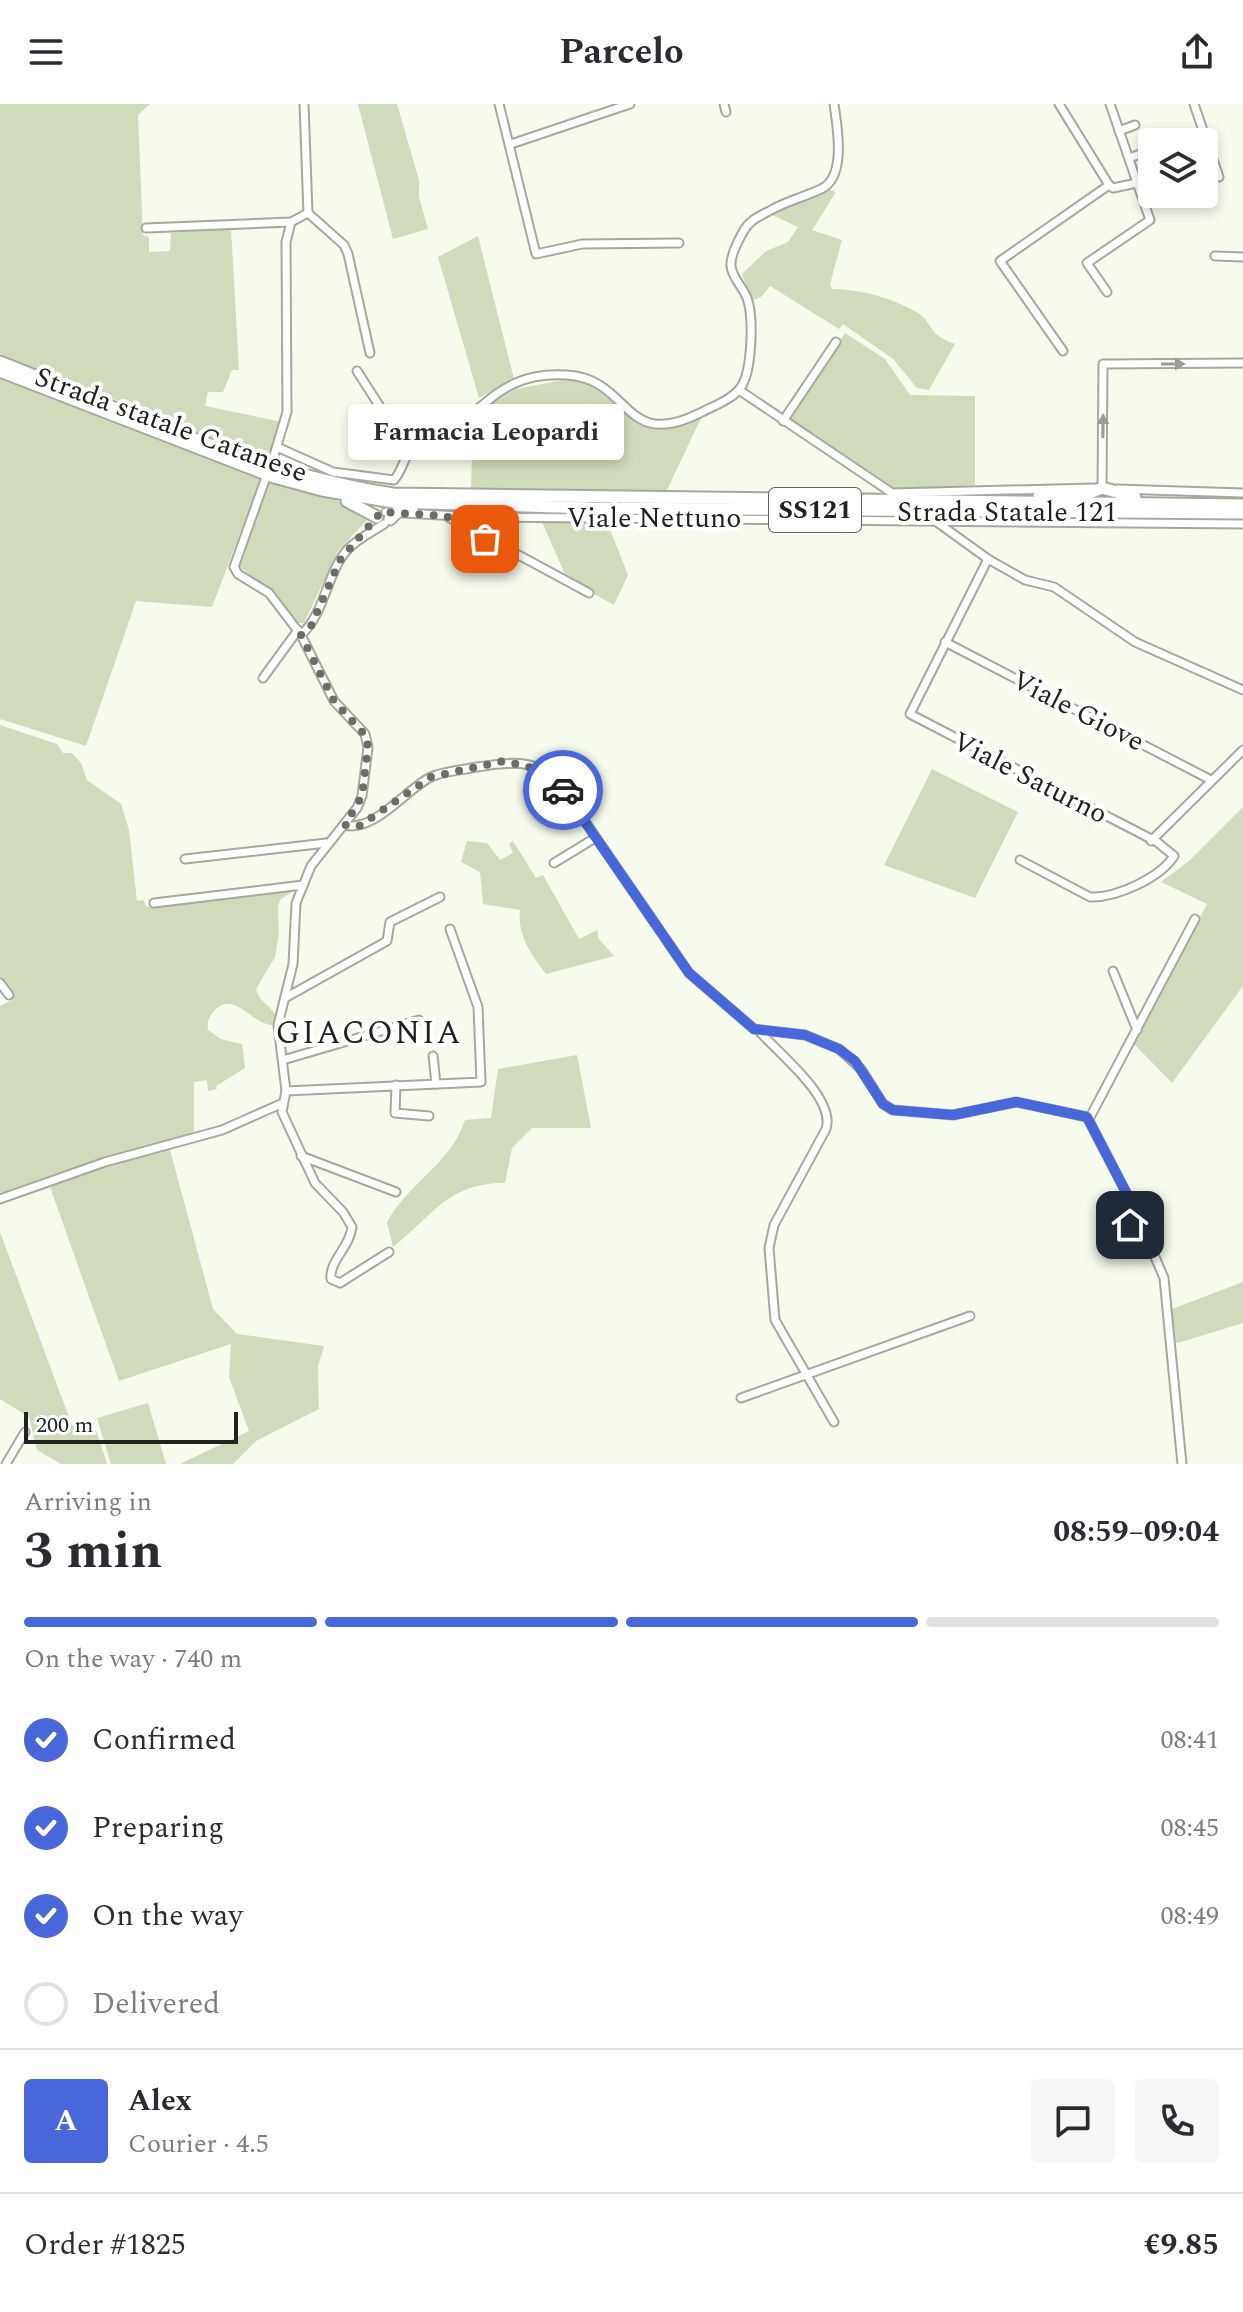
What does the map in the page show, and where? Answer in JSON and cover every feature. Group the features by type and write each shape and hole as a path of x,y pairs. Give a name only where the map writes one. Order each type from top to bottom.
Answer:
{"main road":[{"name":"Strada statale Catanese","path":"0,362 261,463 323,481 388,513"},
{"name":"Strada statale Catanese","path":"0,371 297,484 388,513"},
{"path":"297,484 319,495 388,513"},
{"path":"978,503 1000,496 1085,495 1102,488 1122,497 1167,499 1187,504"},
{"name":"Strada Statale 121","path":"388,513 474,498 1243,505"},
{"name":"Strada Statale 121","path":"388,513 474,506 1243,513"}],"street":[{"path":"304,104 308,213 344,245 370,353"},
{"path":"499,104 536,254 582,244 679,243"},
{"path":"511,144 630,104"},
{"path":"277,447 333,472 394,480 409,452 444,434 493,394 529,378 567,375 594,381 637,418 659,427 678,424 739,390 746,376 752,321 747,297 731,269 732,260 750,222 788,200 822,189 830,181 839,159 834,104"},
{"path":"1059,104 1109,185 1113,188 1137,183"},
{"path":"1107,292 1087,263 1150,220 1110,104"},
{"path":"1194,104 1219,177"},
{"path":"1119,131 1135,125"},
{"path":"1129,158 1138,155"},
{"path":"1063,351 1000,261 1109,185"},
{"path":"146,228 291,222 308,213"},
{"path":"272,462 287,412 289,387 289,359 285,345 289,331 286,242 291,222"},
{"path":"1215,256 1243,257"},
{"path":"783,421 836,342"},
{"path":"1102,488 1103,364 1243,363"},
{"path":"357,371 409,452"},
{"path":"739,390 892,493 1102,488 1243,493"},
{"path":"265,480 234,567 238,574 269,593 299,632 334,701 366,736 368,747 362,796 345,825 326,843 296,903 293,964 278,1025 286,1091 282,1112 318,1189 343,1212 352,1227 344,1252 331,1268 331,1279 340,1283 389,1252"},
{"path":"263,678 299,632 311,626 340,560 388,513"},
{"name":"Viale Nettuno","path":"388,513 1243,524"},
{"path":"446,516 589,593"},
{"path":"934,520 988,559 1025,580 1054,587 1135,642 1243,690"},
{"path":"945,642 988,559"},
{"name":"Viale Saturno","path":"945,642 910,714 1151,841"},
{"name":"Viale Giove","path":"945,642 1211,780"},
{"path":"1020,860 1090,897 1099,897 1141,881 1172,860 1172,853 1151,841 1243,750"},
{"path":"345,825 358,827 431,777 512,761 552,775 689,973 758,1029 813,1088 828,1115 826,1129 774,1225 769,1248 771,1311 834,1422"},
{"path":"554,863 595,838"},
{"path":"185,859 326,843"},
{"path":"154,903 303,885"},
{"path":"285,998 387,941 390,922 440,897"},
{"path":"1089,1119 1195,919"},
{"path":"286,1091 481,1082 478,1007 450,929"},
{"path":"1113,971 1137,1030"},
{"path":"0,983 9,995"},
{"path":"283,1060 419,1020"},
{"path":"758,1029 805,1035 839,1049 855,1061 883,1104 893,1110 953,1115 1016,1102 1089,1119"},
{"path":"433,1056 436,1084"},
{"path":"396,1085 395,1113 429,1116"},
{"path":"0,1199 105,1162 222,1130 283,1103"},
{"path":"1089,1119 1129,1198 1133,1230 1152,1250 1164,1278 1182,1464"},
{"path":"301,1156 396,1192"},
{"path":"741,1398 970,1316"},
{"path":"6,1464 25,1432"}],"green space":[{"path":"0,104 150,104 138,115 143,235 149,237 149,252 170,251 171,233 231,228 239,370 232,370 223,392 208,392 205,406 282,422 267,460 0,354"},
{"path":"358,104 397,104 419,180 419,197 428,229 393,239"},
{"path":"827,189 836,192 812,230 842,240 830,284 832,289 865,293 898,303 918,313 934,332 955,344 929,390 917,388 893,359 843,324 839,329 770,286 761,297 751,301 742,274 766,251 788,242 798,227 768,213"},
{"path":"478,236 514,379 479,398 438,257"},
{"path":"845,333 885,359 910,395 975,396 975,485 894,491 788,421"},
{"path":"0,376 261,479 212,607 136,601 86,746 0,719"},
{"path":"568,379 589,385 631,416 658,428 677,426 702,416 666,492 471,492 473,416 516,389"},
{"path":"268,481 357,506 370,517 338,551 304,623 296,623 276,595 239,566"},
{"path":"542,522 607,522 628,575 614,605 567,579"},
{"path":"0,725 57,744 63,753 72,753 81,763 87,780 121,804 129,830 137,901 143,900 147,907 297,888 280,900 275,957 256,989 276,1017 272,1025 228,1004 221,1006 209,1018 208,1030 221,1039 242,1044 245,1068 216,1086 217,1089 208,1091 207,1080 194,1082 194,1136 122,1152 0,1194 0,1006 13,1000 0,979"},
{"path":"932,769 1018,812 975,898 884,865"},
{"path":"1243,807 1243,986 1172,1083 1134,1044 1207,904 1161,882 1189,861"},
{"path":"467,841 487,843 500,860 513,853 509,844 513,841 536,878 543,875 579,939 597,930 599,939 614,956 546,974 523,936 520,910 483,904 480,872 461,862"},
{"path":"577,1055 591,1128 532,1128 512,1148 505,1183 485,1184 455,1195 393,1247 387,1222 396,1208 450,1149 465,1120 491,1118 498,1069"},
{"path":"170,1150 213,1309 237,1334 324,1346 318,1366 319,1409 256,1441 233,1464 180,1464 249,1431 229,1377 231,1344 119,1381 50,1187 105,1166"},
{"path":"0,1232 72,1425 82,1431 90,1427 92,1432 96,1430 107,1464 61,1464 37,1450 29,1417 0,1399"},
{"path":"1243,1282 1243,1323 1178,1343 1172,1341 1169,1310"},
{"path":"148,1403 166,1464 111,1464 97,1418"}],"way so far":[{"path":"485,539 446,516 381,512 340,560 311,626 301,635 334,701 366,736 368,747 362,796 345,825 358,827 399,802 431,777 504,761 545,771 563,790"}],"place":[{"name":"Farmacia Leopardi","path":"485,539"}],"district":[{"name":"GIACONIA","path":"369,1033"}],"route":[{"path":"563,790 689,973 699,985 754,1029 805,1035 839,1049 855,1061 877,1098 893,1110 953,1115 1016,1102 1087,1117 1129,1198 1130,1225"}]}
